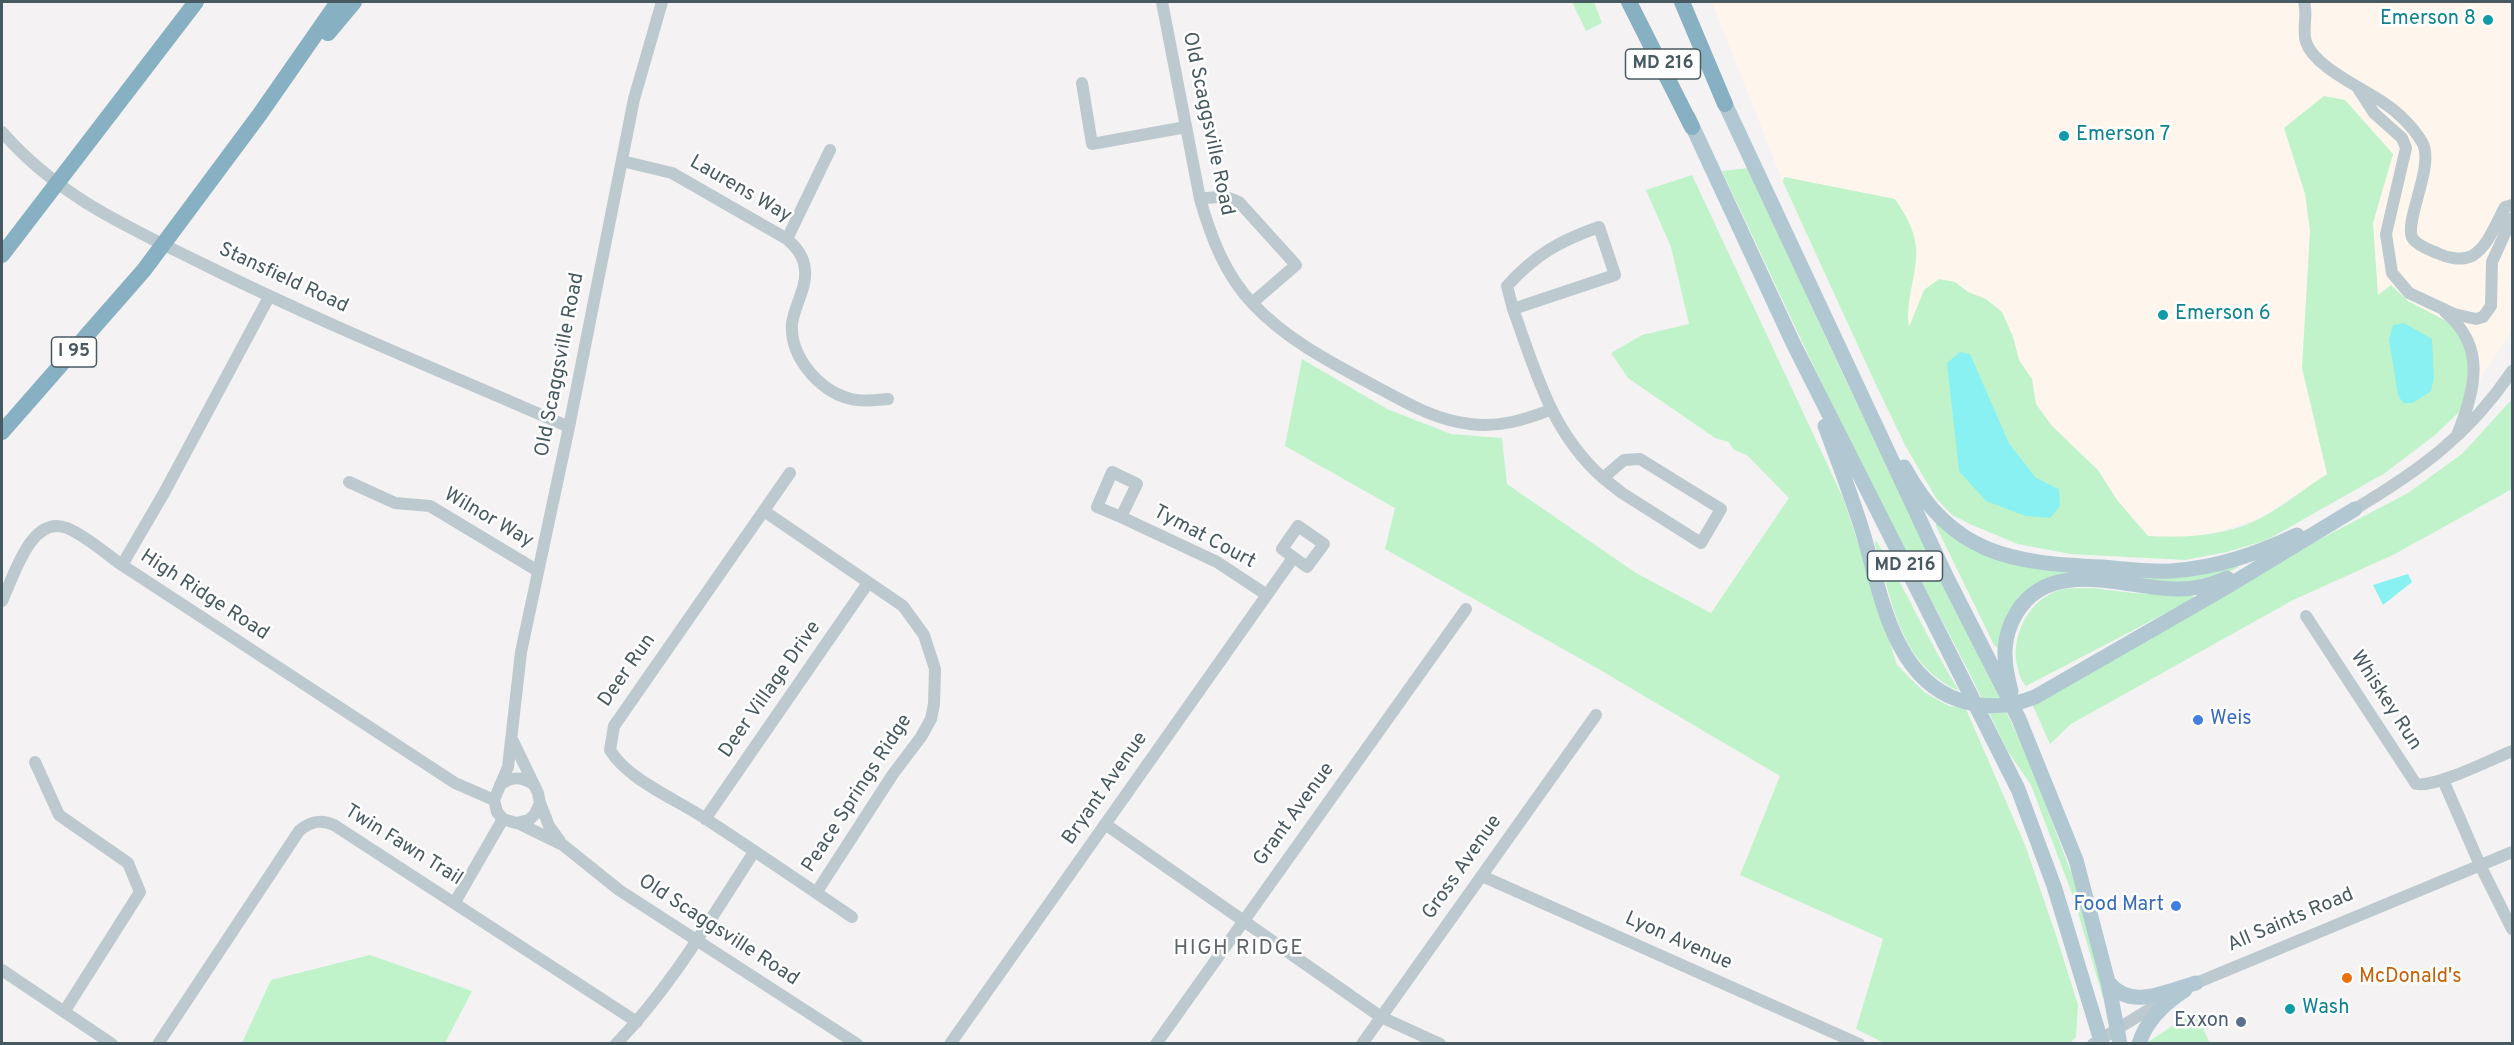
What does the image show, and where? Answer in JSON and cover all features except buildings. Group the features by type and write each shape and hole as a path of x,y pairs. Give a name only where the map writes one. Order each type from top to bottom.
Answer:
{"highway":[{"path":"2,255 196,2"},
{"name":"I 95","path":"2,432 144,270 180,224 338,2"},
{"path":"260,114 354,2"},
{"path":"1629,2 1692,127"},
{"path":"1682,2 1725,104"}],"main road":[{"name":"MD 216","path":"1634,2 1793,343 2018,789 2054,886 2099,1042"},
{"name":"MD 216","path":"1678,2 1947,578 2019,720 2076,860 2108,982 2120,1044"},
{"path":"1827,323 1923,498 1943,521 1964,537 1985,549 2010,558 2059,565 2169,571 2196,569 2228,563 2258,553 2355,509"},
{"path":"1793,343 1853,500 1897,642 1915,672 1950,697 1968,703 2001,707 2034,697 2275,558 2355,509"},
{"path":"2019,720 2004,657 2005,637 2016,614 2033,593 2049,585 2084,579 2156,588 2199,588 2275,558"},
{"path":"2108,982 2116,992 2134,998 2196,983"},
{"path":"2139,1044 2148,1023 2159,1010 2171,999 2196,983"}],"street":[{"name":"Old Scaggsville Road","path":"499,786 508,767 519,661 570,427 636,90 662,2"},
{"name":"Old Scaggsville Road","path":"1162,2 1200,199 1208,229 1224,264 1252,303 1289,337 1309,350 1438,418 1490,425 1526,419 1550,410"},
{"path":"2304,2 2307,10 2306,41 2319,60 2396,112 2424,144 2424,168 2411,232 2416,242 2444,256 2469,257 2479,251 2487,240 2505,207 2512,205"},
{"path":"1082,83 1092,144 1186,127"},
{"path":"2357,86 2373,113 2402,138 2406,148 2387,227 2392,273 2409,293 2441,310 2476,319 2488,313 2492,303 2492,262 2512,218"},
{"name":"Stansfield Road","path":"2,132 40,172 75,198 114,221 269,297 570,427"},
{"path":"787,239 830,150"},
{"name":"Laurens Way","path":"622,161 672,173 787,239 796,247 806,271 792,325 792,337 802,362 822,384 849,399 861,401 888,399"},
{"path":"1200,199 1219,196 1239,202 1296,265 1252,303"},
{"path":"1513,309 1616,275 1599,227 1563,241 1526,265 1507,286 1513,309 1550,410 1574,448 1585,462 1603,478 1622,493 1701,543 1721,509 1640,459 1624,460 1603,478"},
{"name":"High Ridge Road","path":"269,297 164,493 122,565 455,783 494,800"},
{"path":"2441,310 2463,333 2472,352 2474,366 2470,398 2455,439"},
{"path":"2355,509 2408,477 2455,439 2496,394 2512,370"},
{"name":"Deer Run","path":"790,473 614,726 609,750 616,761 629,771 852,917"},
{"name":"Wilnor Way","path":"349,482 395,503 430,506 538,571"},
{"name":"Peace Springs Ridge","path":"764,511 903,606 924,635 935,669 934,704 930,719 921,736 893,774 816,893"},
{"name":"Tymat Court","path":"1121,518 1217,562 1267,596"},
{"path":"2,601 33,538 47,526 57,525 69,529 122,565"},
{"name":"Bryant Avenue","path":"950,1044 1293,558"},
{"name":"Deer Village Drive","path":"705,819 868,583"},
{"name":"Grant Avenue","path":"1156,1044 1466,609"},
{"name":"Whiskey Run","path":"2306,616 2413,780 2421,785 2443,780 2512,751"},
{"name":"Gross Avenue","path":"1362,1044 1596,715"},
{"path":"512,739 535,786 540,803 535,814 528,820 518,823 503,819 496,812 494,800 499,786 507,779 516,777 535,786"},
{"path":"34,762 59,815 128,863 140,892 64,1012"},
{"path":"2443,780 2480,865 2512,929"},
{"name":"Old Scaggsville Road","path":"540,803 549,826 563,845"},
{"path":"455,902 503,819"},
{"name":"Twin Fawn Trail","path":"158,1044 299,831 305,825 320,821 334,825 637,1022"},
{"name":"Old Scaggsville Road","path":"518,823 563,845 620,890 857,1044"},
{"path":"1105,824 1381,1017 1440,1044"},
{"path":"616,1044 637,1022 698,940 754,852"},
{"name":"All Saints Road","path":"2099,1042 2117,1027 2196,983 2512,852"},
{"name":"Lyon Avenue","path":"1482,876 1859,1044"},
{"path":"2,970 112,1044"}],"shaded area":[{"path":"1712,2 2512,2 2512,330 2459,412 2466,397 2450,323 2408,301 2391,285 2378,296 2373,223 2393,154 2284,128 2305,194 2310,231 2302,368 2327,474 2260,518 2224,530 2185,538 2148,536 2117,500 2098,470 2052,426 2036,404 2032,379 2019,360 2013,337 2001,312 1986,299 1968,292 1955,282 1916,312 1909,329 1906,310 1910,292 1895,199 1785,177 1783,182"}],"green space":[{"path":"1572,2 1594,2 1602,23 1586,31"},
{"path":"2324,96 2345,100 2393,154 2373,223 2378,295 2391,285 2408,301 2450,323 2462,339 2469,357 2466,397 2459,412 2435,435 2385,473 2267,540 2227,552 2185,560 2070,554 2018,544 1952,515 1936,498 1906,447 1783,182 1784,177 1895,199 1911,227 1916,247 1908,317 1909,327 1924,290 1939,279 1955,282 1968,292 1986,299 2002,312 2013,337 2019,360 2032,379 2036,404 2052,426 2098,470 2117,500 2148,536 2191,536 2220,532 2248,524 2278,508 2327,474 2302,368 2310,231 2305,194 2284,128","holes":["1969,354 2009,443 2036,479 2059,489 1959,471"]},
{"path":"1748,168 1845,379 2028,757 2073,878 2105,996 2103,998 2074,899 2031,785 2007,750 1853,450 1722,171"},
{"path":"1692,175 1844,500 1897,665 1924,692 1949,706 1966,709 2025,845 2078,1005 2076,1037 2069,1044 1886,1044 1856,1029 1883,939 1740,875 1780,776 1595,667 1385,549 1395,508 1285,446 1302,359 1387,409 1451,434 1502,438 1507,484 1636,573 1711,613 1789,498 1747,455 1734,450 1729,442 1715,438 1628,378 1611,353 1642,335 1689,324 1671,247 1646,190"},
{"path":"2512,399 2512,489 2393,555 2293,600 2071,724 2050,744 2032,704 2313,543 2408,493 2463,453"},
{"path":"1936,522 2022,566 2239,567 2212,580 2185,584 2041,582 1999,649 1994,645"},
{"path":"1876,540 1959,691 1939,679 1923,665 1911,648 1894,609 1875,545"},
{"path":"2093,588 2193,596 2193,599 2026,686 2018,669 2016,645 2030,611 2049,595 2060,590"},
{"path":"370,955 472,991 445,1043 242,1043 271,980"},
{"path":"2195,1011 2210,1043 2145,1044"}],"water":[{"path":"2404,323 2432,339 2434,378 2431,391 2413,403 2403,403 2398,395 2389,340 2393,325"},
{"path":"1960,352 1970,354 2009,443 2036,478 2059,489 2060,506 2050,518 2026,516 1986,501 1959,471 1947,363"},
{"path":"2408,574 2412,582 2383,605 2373,585"}],"place":[{"name":"Emerson 8","path":"2488,20"},
{"name":"Emerson 7","path":"2064,136"},
{"name":"Emerson 6","path":"2163,315"},
{"name":"Weis","path":"2198,720"},
{"name":"Food Mart","path":"2176,906"},
{"name":"McDonald's","path":"2347,978"},
{"name":"Wash","path":"2290,1009"},
{"name":"Exxon","path":"2241,1022"}],"district":[{"name":"HIGH RIDGE","path":"1239,950"}]}
